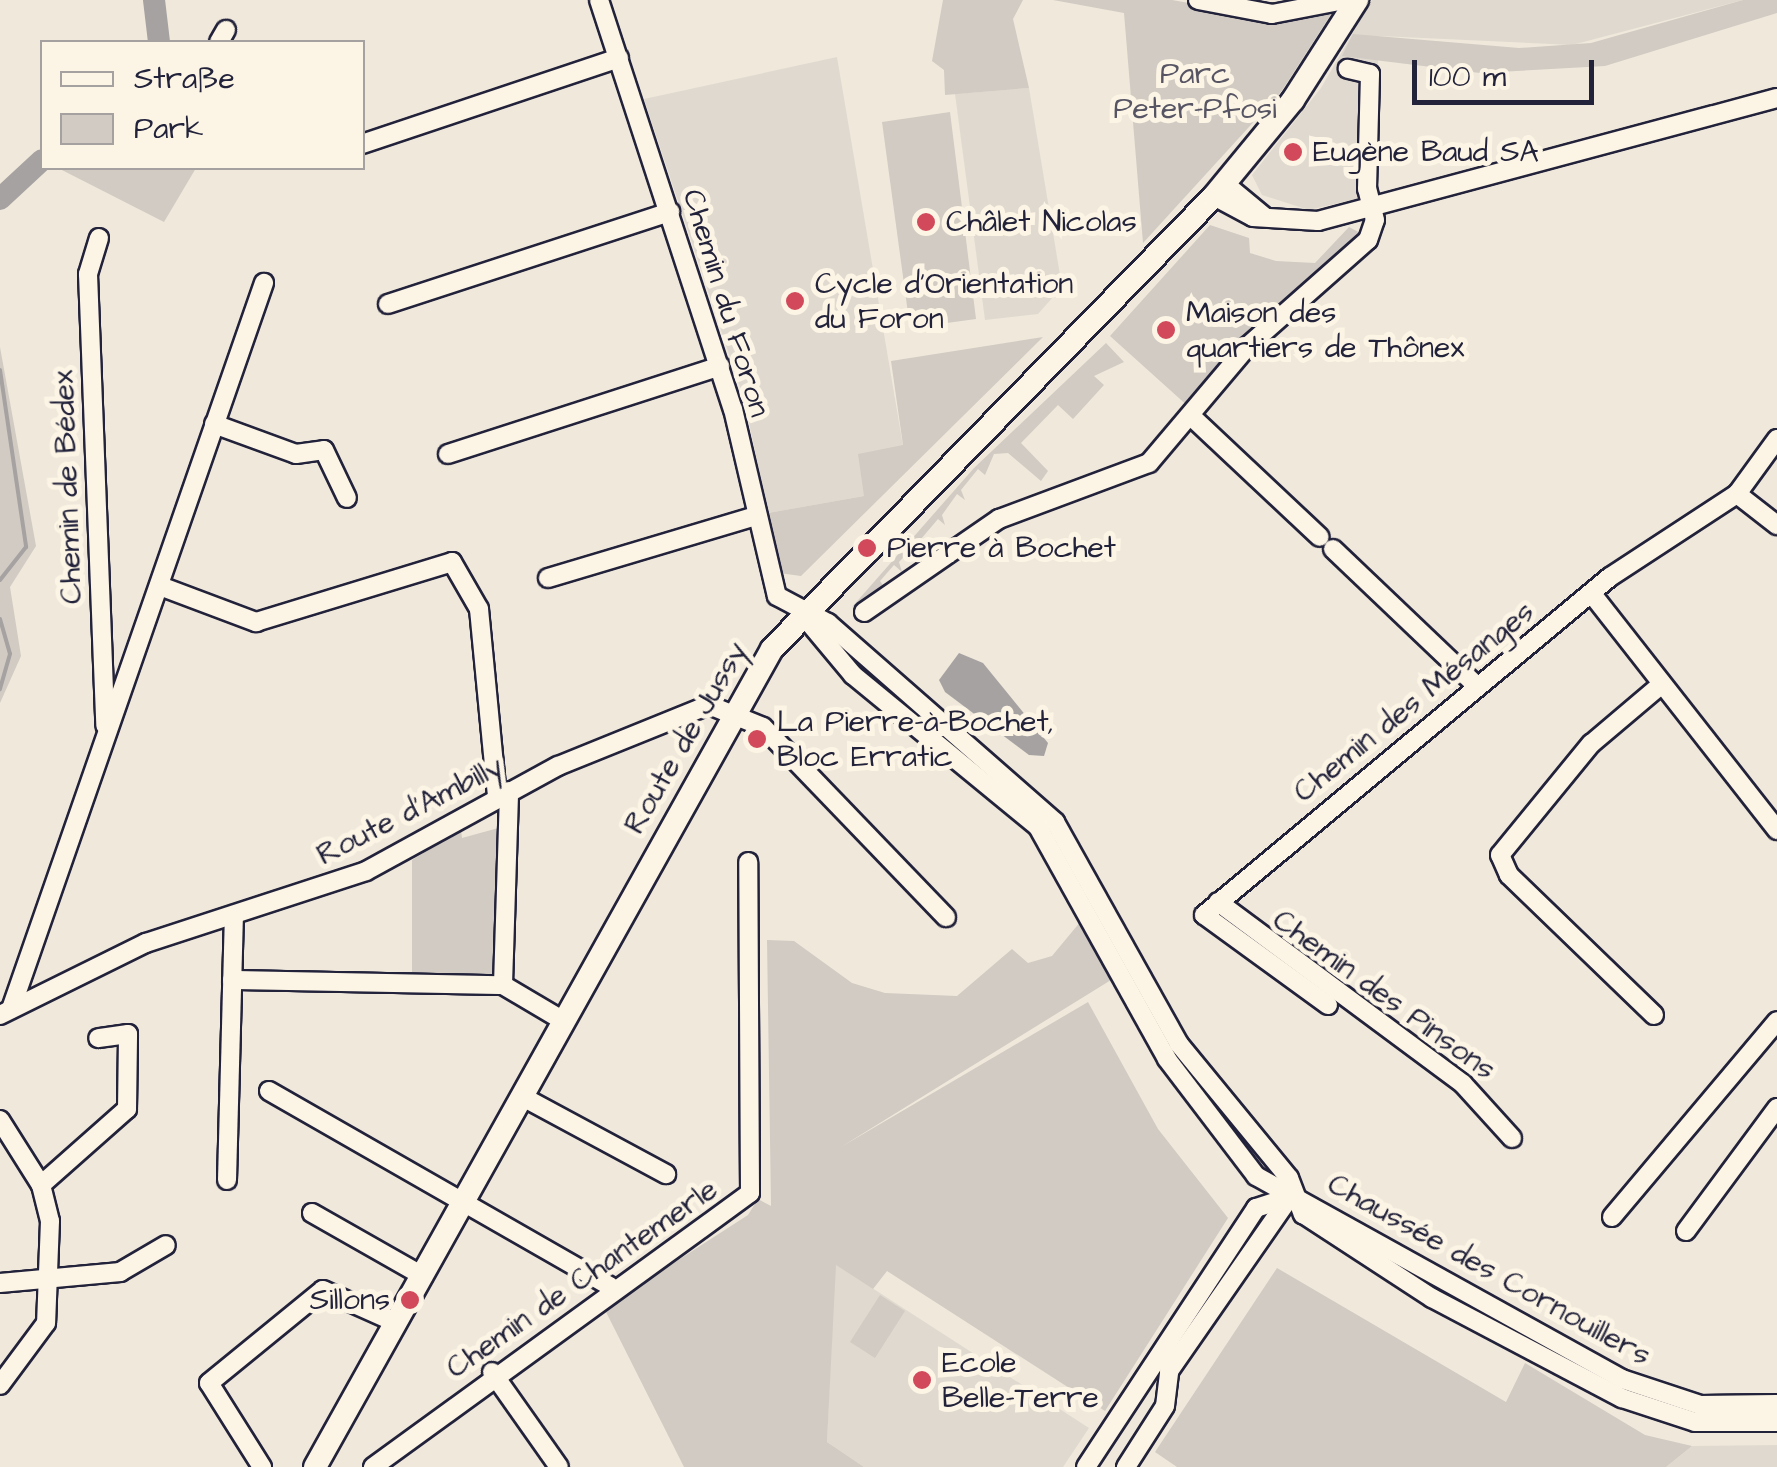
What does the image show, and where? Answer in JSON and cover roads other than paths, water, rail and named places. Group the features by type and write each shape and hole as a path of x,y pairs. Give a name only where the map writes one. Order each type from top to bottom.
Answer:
{"main road":[{"name":"Route de Jussy","path":"315,1467 734,710 802,614 1220,190 1356,0"}],"street":[{"name":"Chemin du Foron","path":"599,0 720,366 772,588 802,614"},
{"path":"1198,0 1272,14 1345,0"},
{"path":"365,143 619,58"},
{"path":"864,612 999,519 1149,463 1262,332 1368,240 1372,209 1370,74 1348,69"},
{"path":"1220,190 1265,217 1318,221 1777,98"},
{"path":"388,304 670,212"},
{"name":"Chemin de Bédex","path":"99,238 88,274 105,736"},
{"name":"Chemin de Bédex","path":"6,1012 160,586 264,283"},
{"path":"448,454 720,366"},
{"path":"1192,417 1476,686"},
{"path":"214,424 296,454 324,450 347,498"},
{"name":"Chemin des Mésanges","path":"1218,902 1592,594 1737,494 1777,439"},
{"path":"1737,494 1777,525"},
{"path":"548,578 756,516"},
{"path":"160,586 256,622 452,562 479,609 503,794 504,984"},
{"path":"1592,594 1777,830"},
{"name":"Chaussée des Cornouillers","path":"802,614 854,675 1038,827 1194,1102 1256,1176 1292,1196 1383,1268 1622,1398 1695,1422 1777,1422"},
{"path":"1654,1015 1500,855 1591,744 1662,684"},
{"path":"734,710 762,727 946,917"},
{"name":"Route d'Ambilly","path":"6,1012 118,955 366,870 503,794 680,712 734,710"},
{"name":"Chemin de Chantemerle","path":"373,1467 492,1372 610,1286 750,1193 748,862"},
{"path":"1218,902 1204,915 1328,1005"},
{"name":"Chemin des Pinsons","path":"1218,902 1463,1084 1512,1138"},
{"path":"227,1180 234,914"},
{"path":"232,980 504,984 562,1020"},
{"path":"1612,1217 1777,1021"},
{"path":"42,1185 127,1108 128,1034 98,1038"},
{"path":"270,1091 464,1198 610,1286"},
{"path":"521,1096 666,1174"},
{"path":"1686,1231 1777,1108"},
{"path":"0,1385 42,1332 50,1278 42,1185 3,1130"},
{"path":"1086,1467 1256,1208 1292,1196"},
{"path":"1126,1467 1165,1406 1169,1370 1292,1196"},
{"name":"Chaussée des Cornouillers","path":"1292,1196 1321,1204 1622,1379 1700,1405 1777,1404"},
{"path":"312,1213 423,1276"},
{"path":"0,1283 120,1272 166,1246"},
{"path":"262,1467 208,1383 323,1290 397,1323"},
{"path":"492,1372 559,1467"}],"waterway":[{"path":"154,0 159,40"},
{"path":"0,199 40,162"},
{"path":"0,370 26,547 0,580"},
{"path":"0,619 10,654 0,690"}],"place":[{"name":"Eugène Baud SA","path":"1293,152"},
{"name":"Châlet Nicolas","path":"926,222"},
{"name":"Cycle d'Orientation du Foron","path":"795,301"},
{"name":"Maison des quartiers de Thônex","path":"1166,330"},
{"name":"Pierre à Bochet","path":"867,548"},
{"name":"La Pierre-à-Bochet, Bloc Erratic","path":"757,739"},
{"name":"Sillons","path":"410,1300"},
{"name":"Ecole Belle-Terre","path":"922,1380"}],"park label":[{"name":"Parc Peter-Pfosi","path":"1195,91"}]}
